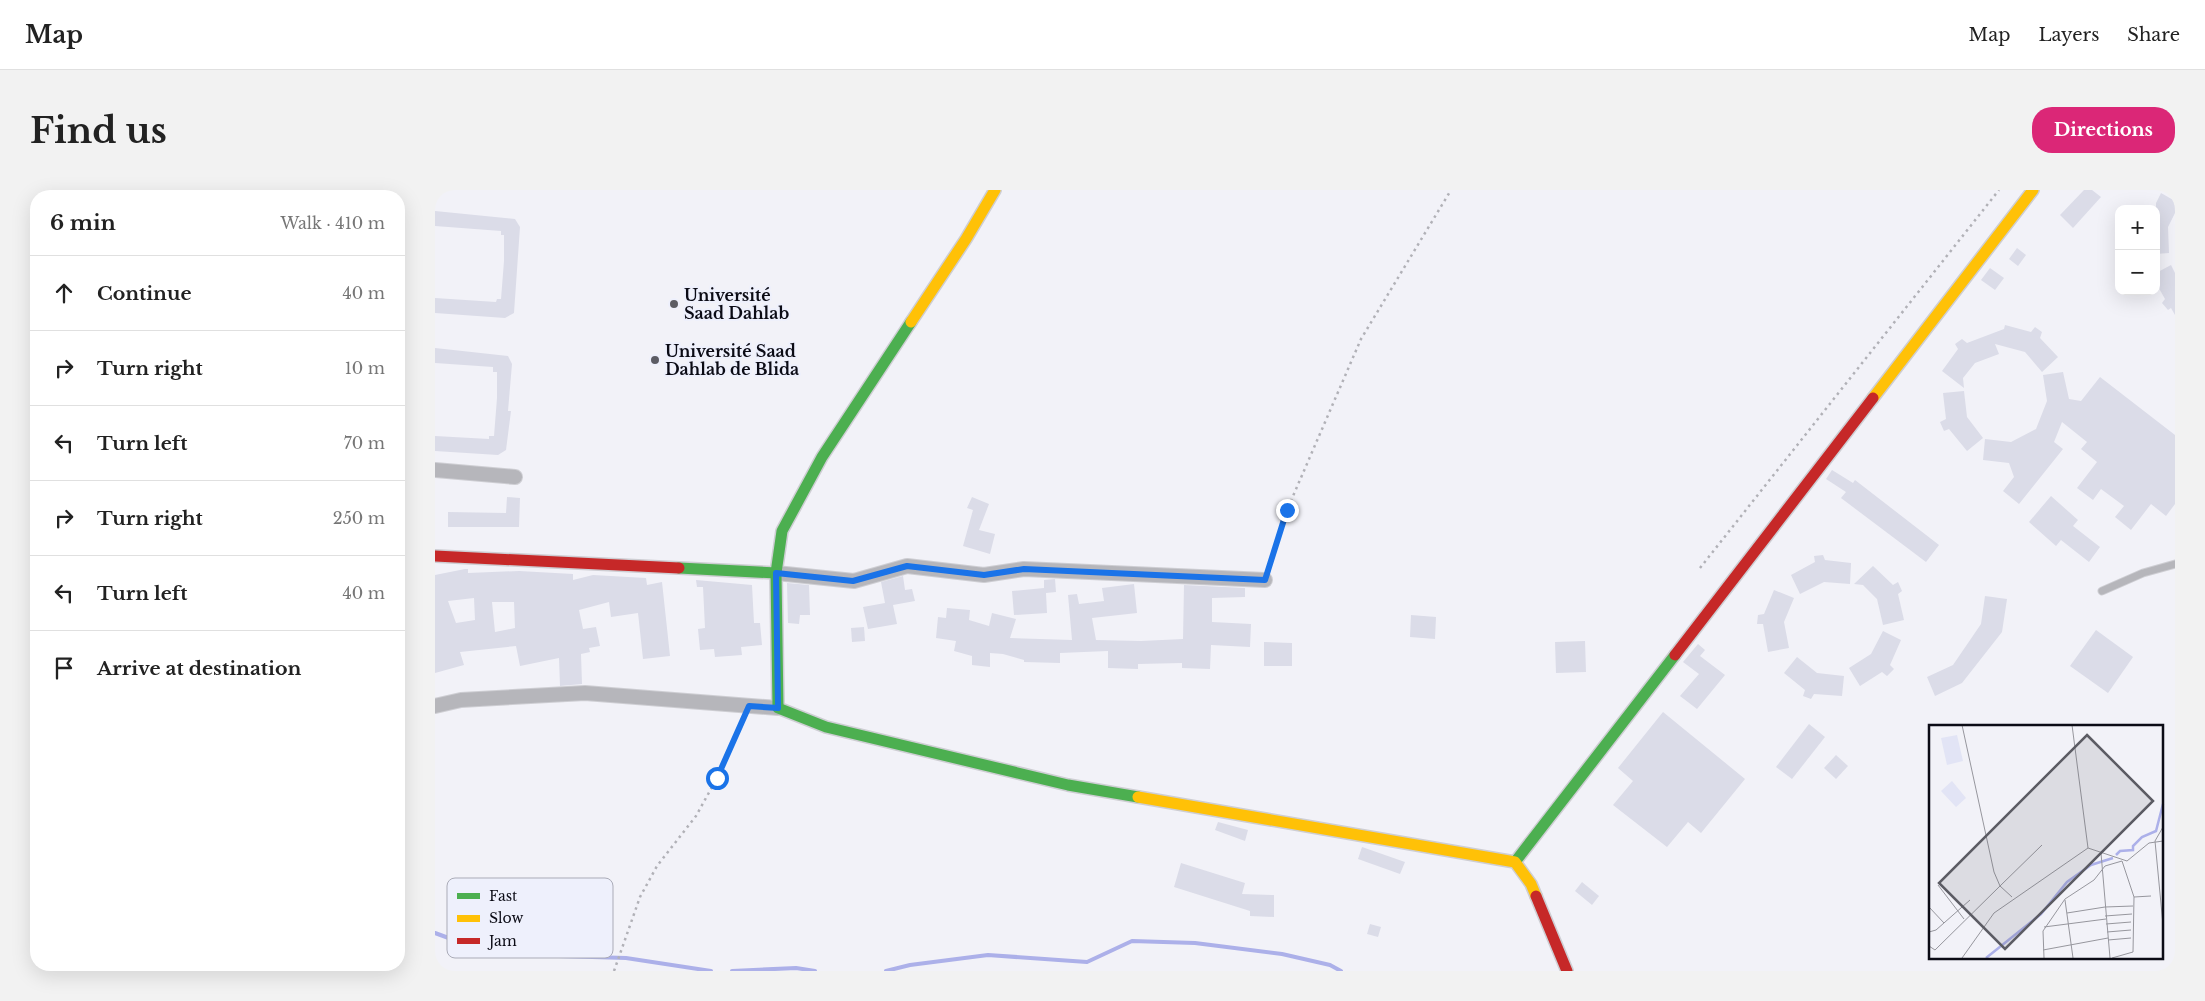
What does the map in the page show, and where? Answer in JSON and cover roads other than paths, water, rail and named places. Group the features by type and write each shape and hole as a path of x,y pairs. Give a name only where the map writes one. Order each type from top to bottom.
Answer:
{"street":[{"path":"778,708 776,573 782,531 822,457 961,247 995,190"},
{"path":"1515,862 2033,190"},
{"path":"435,470 515,477"},
{"path":"435,556 776,573 853,581 907,566 984,575 1024,569 1265,580"},
{"path":"435,706 461,700 585,693 778,708 826,727 1068,785 1515,862 1531,884 1565,970"}],"lane":[{"path":"2102,591 2143,572 2175,564"}],"waterway":[{"path":"435,933 447,937"},
{"path":"886,971 910,965 988,955 1087,962 1132,941 1195,943 1282,954 1330,965 1341,971"},
{"path":"613,958 711,971"},
{"path":"732,971 796,968 815,971"}],"place":[{"name":"Université Saad Dahlab","path":"674,304"},
{"name":"Université Saad Dahlab de Blida","path":"655,360"}]}
